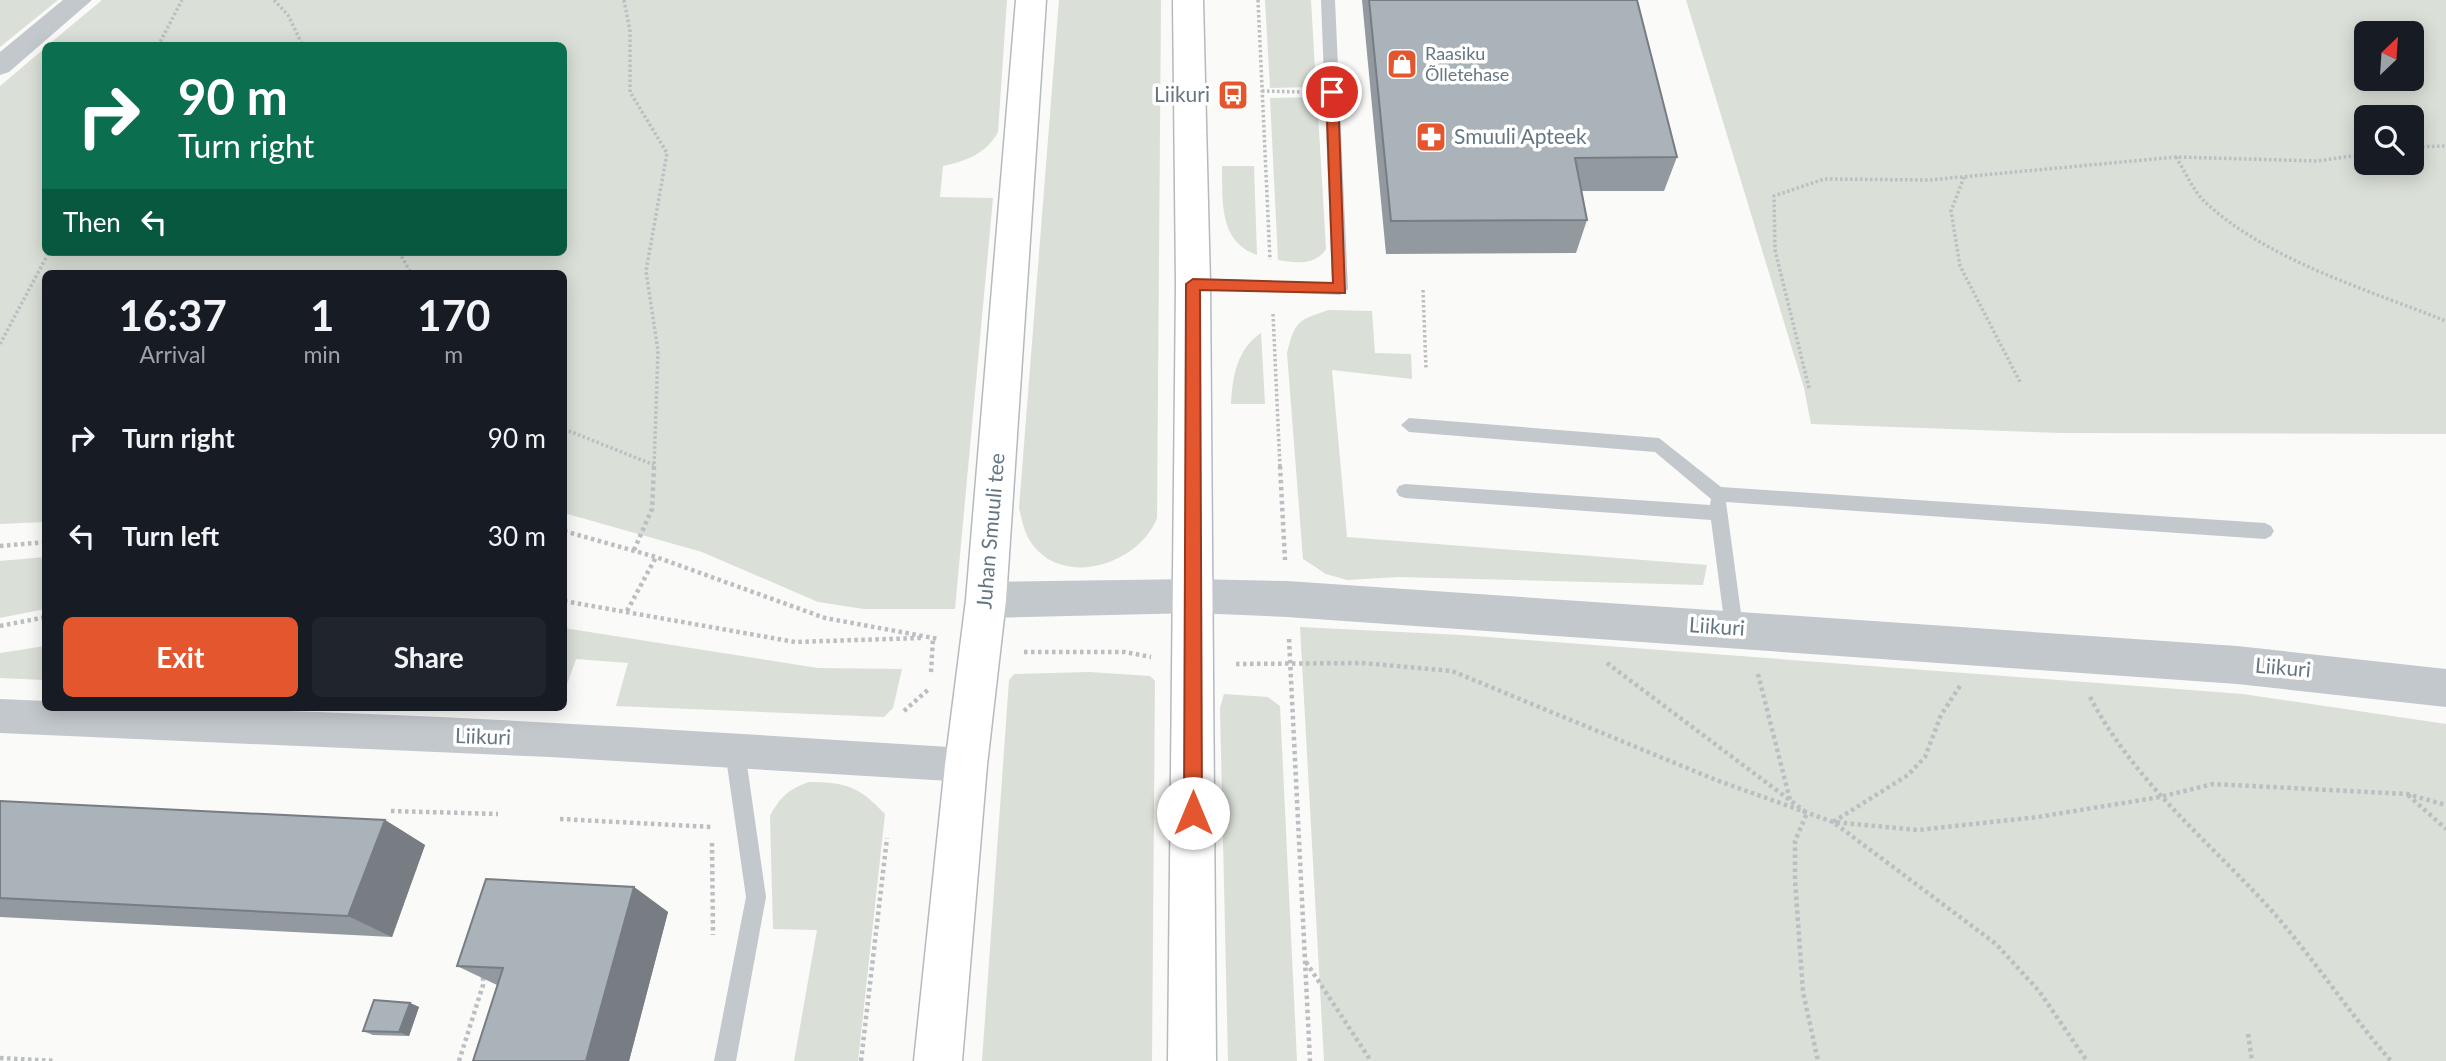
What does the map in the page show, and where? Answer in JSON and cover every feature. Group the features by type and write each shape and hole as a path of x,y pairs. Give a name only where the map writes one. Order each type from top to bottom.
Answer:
{"main road":[{"name":"Juhan Smuuli tee","path":"938,1061 966,765 986,600 1031,0"},
{"path":"1188,0 1193,284 1192,1061"}],"street":[{"path":"0,66 79,0"},
{"name":"Liikuri","path":"986,600 1194,596 1287,599 2076,653 2319,672 2446,688"},
{"name":"Liikuri","path":"0,716 550,740 966,765"}],"lane":[{"path":"1193,284 1340,289 1328,0"},
{"path":"1409,425 1659,445 1718,503 1740,628"},
{"path":"1405,491 1718,503 2265,531"},
{"path":"725,1061 756,897 736,751"}],"path":[{"path":"160,42 182,0"},
{"path":"274,0 288,15 301,42"},
{"path":"624,0 630,31 630,92 667,153 646,271 658,351 652,509 634,550"},
{"path":"1258,0 1310,1061"},
{"path":"1262,91 1332,92"},
{"path":"2424,147 2446,146"},
{"path":"1810,388 1775,250 1774,196 1824,179 1929,180 2176,157 2317,161 2354,156"},
{"path":"2176,157 2204,201 2260,240 2342,280 2446,321"},
{"path":"1964,177 1951,211 1960,266 2020,382"},
{"path":"0,344 46,256"},
{"path":"1423,290 1426,369"},
{"path":"567,430 654,465"},
{"path":"567,532 656,557 825,618 933,638 1023,652 1125,652 1194,664 1362,663 1452,671 1716,780 1833,822 1918,830 2038,817 2160,797 2213,784 2276,785 2407,794 2446,805"},
{"path":"0,546 42,542"},
{"path":"628,611 656,557"},
{"path":"567,601 795,642 933,638"},
{"path":"0,626 42,618"},
{"path":"1740,628 1790,800"},
{"path":"904,711 929,692 933,638"},
{"path":"1833,822 1908,775 1925,757 1941,715 1966,678 1977,646"},
{"path":"2076,653 2103,726 2123,758 2251,887 2304,948 2371,1039 2391,1061"},
{"path":"1596,655 1807,813"},
{"path":"2407,794 2446,829"},
{"path":"391,811 498,814"},
{"path":"1807,813 1795,841 1795,880 1803,992 1818,1061"},
{"path":"560,818 712,826 713,947"},
{"path":"1833,822 1996,944 2039,990 2087,1061"},
{"path":"861,1061 887,838"},
{"path":"1305,960 1371,1061"},
{"path":"459,1061 483,985 482,973"},
{"path":"2248,1034 2252,1061"},
{"path":"0,1058 56,1061"}],"shaded area":[{"path":"0,0 58,0 0,47"},
{"path":"102,0 1007,0 998,132 988,146 975,155 943,166 940,197 993,198 955,609 864,609 818,602 702,552 567,514 567,270 42,270 42,522 0,524 0,86 42,51 42,256 567,256 567,42 52,42"},
{"path":"1059,0 1161,0 1157,518 1148,534 1119,558 1100,565 1082,567 1063,565 1046,558 1029,540 1019,508"},
{"path":"1265,0 1311,0 1316,87 1270,88"},
{"path":"1686,0 2446,0 2446,434 2061,433 1811,424 1804,388"},
{"path":"1317,97 1326,249 1310,261 1278,260 1270,98"},
{"path":"1222,166 1254,166 1257,255 1244,249 1229,230 1223,205"},
{"path":"1329,310 1372,311 1375,353 1411,354 1412,379 1332,370 1347,537 1707,565 1703,585 1398,577 1347,580 1326,574 1303,559 1287,353 1299,323"},
{"path":"1261,333 1265,404 1231,404 1237,364 1246,347"},
{"path":"42,557 42,610 0,618 0,561"},
{"path":"1300,627 1461,635 2243,694 2446,724 2446,1061 1324,1061"},
{"path":"567,628 818,668 902,669 893,708 884,717 616,706 628,663 576,659 567,684"},
{"path":"42,646 42,680 0,678 0,653"},
{"path":"1089,672 1150,676 1155,681 1152,1061 982,1061 1009,680 1014,674"},
{"path":"1224,694 1268,697 1280,706 1297,1061 1228,1061 1220,708"},
{"path":"809,782 833,783 852,788 885,814 858,1061 794,1061 817,930 773,929 770,816 786,794"}],"building":[{"path":"1369,0 1637,0 1677,157 1575,158 1587,220 1391,221"},
{"path":"0,801 385,820 348,916 0,898"},
{"path":"486,879 634,887 586,1061 473,1061 503,968 457,966"},
{"path":"374,1000 410,1003 399,1032 363,1031"}],"place":[{"name":"Raasiku Õlletehase","path":"1402,64"},
{"name":"Liikuri","path":"1233,95"},
{"name":"Smuuli Apteek","path":"1431,137"}],"route":[{"path":"1193,813 1193,284 1340,289 1332,92"}]}
